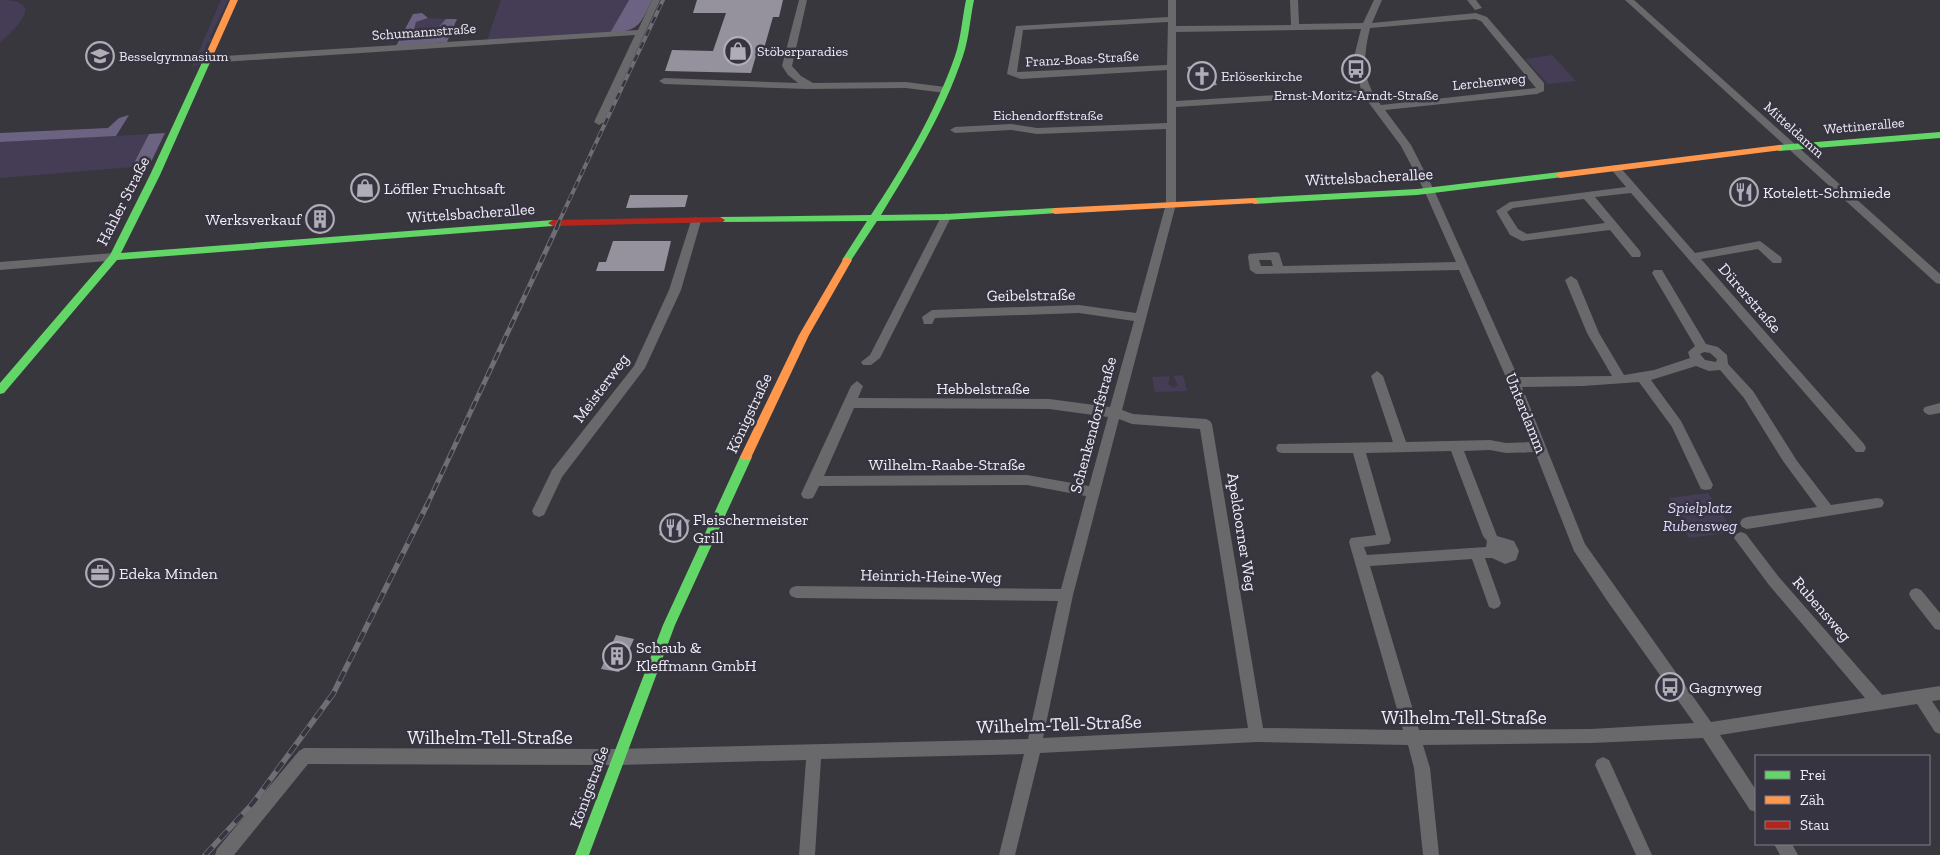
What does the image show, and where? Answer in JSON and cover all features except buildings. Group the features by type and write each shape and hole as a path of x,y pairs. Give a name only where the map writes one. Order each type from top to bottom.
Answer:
{"street":[{"name":"Hahler Straße","path":"0,390 81,298 114,257 155,175 234,0"},
{"path":"599,122 656,0"},
{"path":"802,0 787,66 792,75 812,86"},
{"name":"Königstraße","path":"582,855 617,758 669,625 765,416 827,293 876,218 908,164 945,90 959,55 970,0"},
{"name":"Schenkendorfstraße","path":"1007,855 1034,746 1066,595 1092,492 1116,412 1139,318 1171,204 1172,0"},
{"path":"1294,0 1295,25"},
{"name":"Unterdamm","path":"1378,0 1366,26 1359,58 1366,92 1406,145 1430,190 1514,382 1584,554 1708,730 1755,802"},
{"path":"1471,0 1478,8"},
{"name":"Mitteldamm","path":"1629,0 1940,280"},
{"name":"Lerchenweg","path":"1366,26 1481,17 1541,85 1542,89 1378,108"},
{"path":"1172,24 1366,26"},
{"name":"Franz-Boas-Straße","path":"1172,24 1020,28 1012,74 1022,76 1172,68"},
{"name":"Schumannstraße","path":"208,60 641,32"},
{"path":"664,82 812,86 906,85 945,90"},
{"path":"1172,104 1366,92"},
{"name":"Eichendorffstraße","path":"955,130 1011,128 1037,131 1171,126"},
{"name":"Wettinerallee","path":"1791,147 1940,135"},
{"name":"Wittelsbacherallee","path":"0,266 548,223 946,217 1430,190 1791,147"},
{"name":"Dürerstraße","path":"1615,168 1860,448"},
{"path":"1612,226 1526,238 1514,232 1501,210 1510,205 1633,189"},
{"path":"1587,195 1636,254"},
{"path":"867,362 874,358 946,217"},
{"name":"Meisterweg","path":"539,511 557,474 639,368 675,290 696,221"},
{"path":"1692,257 1760,245 1777,260"},
{"path":"1279,269 1462,266"},
{"path":"1658,273 1702,347 1719,354 1723,358 1722,365"},
{"path":"1570,280 1593,333 1620,379"},
{"name":"Geibelstraße","path":"928,321 928,317 932,314 1079,309 1139,318"},
{"path":"1702,347 1694,352 1698,360 1713,368 1722,365"},
{"path":"1514,382 1642,377 1685,366 1698,360"},
{"path":"1722,365 1747,390 1761,408 1797,472 1828,511"},
{"path":"1377,376 1401,447"},
{"path":"1642,377 1677,424 1706,485"},
{"path":"808,494 857,386"},
{"name":"Hebbelstraße","path":"849,403 1049,404 1116,412"},
{"name":"Apeldoorner Weg","path":"1116,412 1132,419 1206,424 1257,735"},
{"path":"1456,445 1490,536"},
{"path":"1282,448 1456,445 1540,447"},
{"path":"1358,448 1391,560"},
{"name":"Wilhelm-Raabe-Straße","path":"814,481 1027,480 1092,492"},
{"path":"1747,523 1877,503"},
{"name":"Rubensweg","path":"1741,538 1768,576 1847,663 1879,703"},
{"path":"1384,540 1356,542 1422,768 1431,855"},
{"path":"1362,561 1493,552"},
{"path":"1477,554 1494,603"},
{"name":"Heinrich-Heine-Weg","path":"796,592 1066,595"},
{"path":"1916,594 1940,624"},
{"name":"Wilhelm-Tell-Straße","path":"223,855 304,756 617,758 1034,746 1257,735 1412,738 1590,736 1708,730 1940,694"},
{"path":"1921,697 1940,727"},
{"path":"807,855 814,752"},
{"path":"1603,765 1644,855"}],"green space":[{"path":"0,0 14,1 22,4 25,9 24,16 20,22 0,43"},
{"path":"221,0 228,0 210,37 211,41 207,43 200,64 192,67"},
{"path":"501,0 629,0 610,33 487,40"},
{"path":"428,18 446,19 432,32 423,35 413,33 416,22"},
{"path":"1552,55 1576,81 1548,84 1525,59"},
{"path":"149,134 132,167 0,178 0,142"},
{"path":"1183,375 1187,391 1155,392 1152,377 1170,376 1168,384 1174,388 1178,385 1173,376"},
{"name":"Spielplatz Rubensweg","path":"1708,493 1734,532 1689,538 1669,498"}],"shaded area":[{"path":"629,0 652,0 637,25 627,31 610,33"},
{"path":"422,13 428,18 416,22 413,33 420,36 435,31 446,19 457,19 447,42 396,46 413,14"},
{"path":"129,115 116,136 0,142 0,133 108,128 119,118"},
{"path":"165,133 149,166 132,167 149,134"}],"railway":[{"path":"557,226 663,0"},
{"path":"426,507 558,225"},
{"path":"205,855 253,803 333,694 427,505"}],"traffic: fast":[{"path":"847,260 894,186 937,110 959,56 970,0"},
{"path":"0,390 114,257 155,175 208,58"},
{"path":"1779,148 1940,135"},
{"path":"1254,201 1417,192 1560,175"},
{"path":"720,220 946,217 1055,211"},
{"path":"114,257 553,223"},
{"path":"582,855 669,625 746,457"}],"traffic: slow":[{"path":"208,58 234,0"},
{"path":"1560,175 1779,148"},
{"path":"1055,211 1254,201"},
{"path":"746,457 804,335 847,260"}],"traffic: jam":[{"path":"553,223 720,220"}],"place":[{"name":"Stöberparadies","path":"738,51"},
{"name":"Besselgymnasium","path":"100,56"},
{"name":"Ernst-Moritz-Arndt-Straße","path":"1356,69"},
{"name":"Erlöserkirche","path":"1202,76"},
{"name":"Löffler Fruchtsaft","path":"365,188"},
{"name":"Kotelett-Schmiede","path":"1744,192"},
{"name":"Werksverkauf","path":"320,219"},
{"name":"Fleischermeister Grill","path":"674,528"},
{"name":"Edeka Minden","path":"100,573"},
{"name":"Schaub & Kleffmann GmbH","path":"617,656"},
{"name":"Gagnyweg","path":"1670,687"}]}
